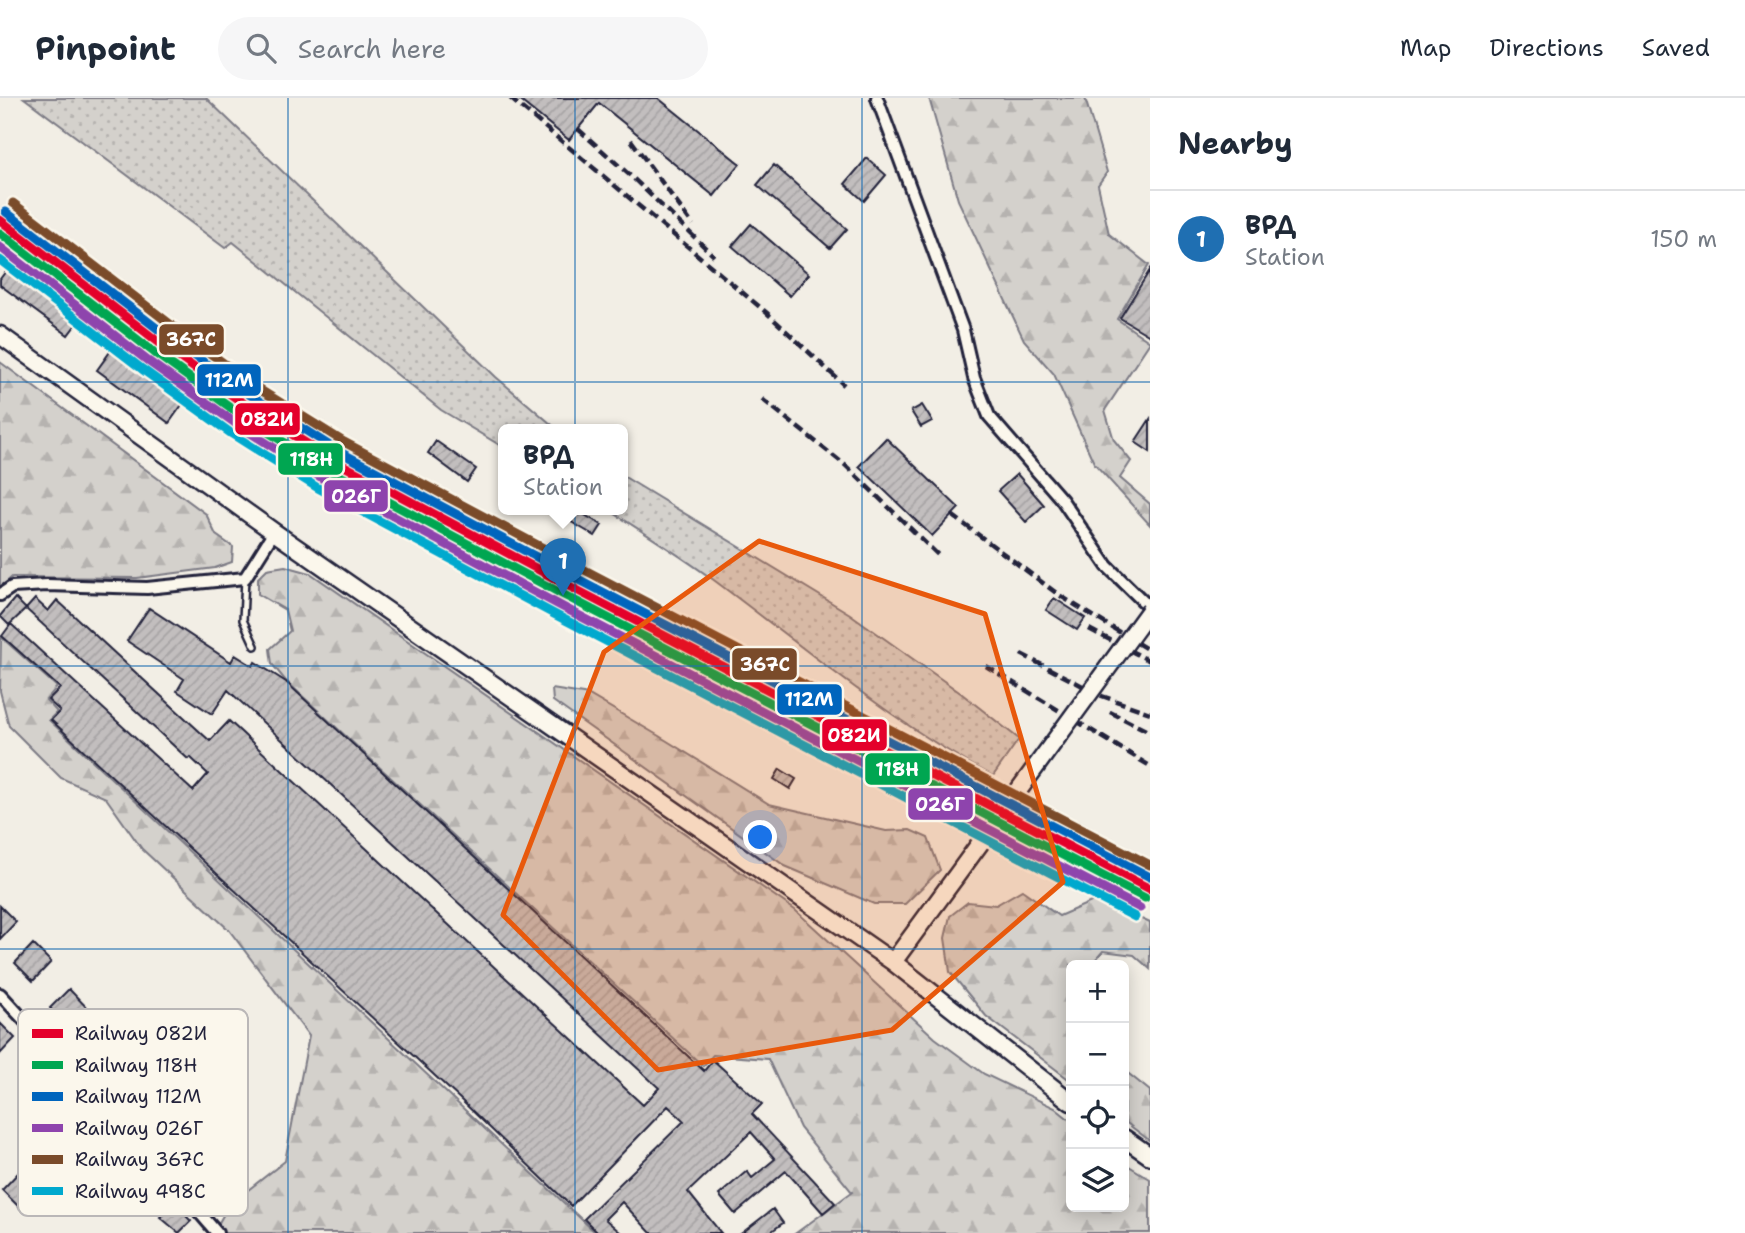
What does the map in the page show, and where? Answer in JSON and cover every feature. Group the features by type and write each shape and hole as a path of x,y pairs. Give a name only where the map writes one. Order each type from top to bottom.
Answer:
{"street":[{"path":"877,98 963,330 974,378 989,416 1062,500 1107,566 1150,609 893,962"},
{"path":"0,335 274,533 893,962 1066,1098"},
{"path":"0,595 12,587 47,585 147,588 245,578 274,533"},
{"path":"0,994 18,1013"},
{"path":"1129,1141 1150,1156"},
{"path":"202,1216 217,1233"}],"lane":[{"path":"245,578 243,620 255,646"}],"highlighted area":[{"path":"759,541 985,614 1063,882 892,1030 658,1070 503,915 604,652"}],"green space":[{"path":"24,98 206,98 496,377 551,424 498,424 498,444 441,410 233,242 225,248"},
{"path":"929,98 1085,98 1107,172 1098,185 1109,234 1149,265 1117,319 1150,342 1105,410 1114,440 1131,461 1120,478 1150,504 1150,525 1094,463 1054,374 1024,340 958,200"},
{"path":"0,362 206,514 216,535 233,547 232,562 215,568 137,578 12,577 0,588"},
{"path":"628,479 850,614 962,694 1019,739 993,776 955,755 883,708 673,552 617,515 628,515"},
{"path":"285,566 310,573 795,910 935,1038 984,1074 1055,1108 1066,1117 1066,1212 1129,1212 1129,1166 1150,1179 1150,1233 796,1233 852,1192 800,1128 768,1059 713,1055 703,1066 285,680 272,664 270,649 290,631 285,610 258,594 258,578 267,569"},
{"path":"1,637 57,687 46,700 57,712 49,720 596,1233 213,1233 223,1216 248,1216 248,1190 285,1161 309,1036 229,930 142,849 106,798 61,778 9,726 0,691"},
{"path":"552,689 589,695 769,804 886,831 910,830 928,838 940,870 905,904 874,904 785,866 553,701"},
{"path":"1022,890 1059,916 1098,899 1150,923 1150,969 1134,955 1103,951 1095,960 1066,960 1066,1077 986,1016 950,972 945,938 950,916 968,902 996,905"},
{"path":"1129,1074 1150,1091 1150,1141 1129,1125"}],"building":[{"path":"517,98 658,98 740,164 714,196 599,103 569,140"},
{"path":"867,158 886,175 864,201 845,184"},
{"path":"774,165 847,229 830,248 757,185"},
{"path":"751,224 809,274 790,296 732,246"},
{"path":"15,259 86,311 68,335 0,285 0,279"},
{"path":"1150,270 1150,336 1120,318"},
{"path":"117,342 189,395 169,423 97,370"},
{"path":"922,405 932,421 921,427 911,411"},
{"path":"1150,419 1150,452 1135,442"},
{"path":"886,438 959,508 932,536 859,466"},
{"path":"436,441 476,469 467,482 428,453"},
{"path":"1017,474 1044,505 1026,522 998,491"},
{"path":"559,515 585,515 602,525 595,536"},
{"path":"15,598 26,609 9,625 0,616"},
{"path":"1054,598 1085,618 1077,630 1046,610"},
{"path":"35,599 48,611 57,600 210,741 229,721 643,1105 659,1088 228,690 212,714 177,691 184,679 127,641 149,608 231,662 235,655 253,666 255,662 286,682 704,1071 713,1060 762,1104 752,1114 835,1203 823,1213 786,1171 735,1214 719,1195 747,1171 752,1178 775,1159 751,1132 688,1192 721,1233 651,1233 622,1202 605,1219 621,1233 598,1233 584,1219 684,1121 668,1106 571,1206 461,1100 51,720 60,711 48,700 60,688 2,636 11,624 193,791 208,774 190,757 188,759 26,609"},
{"path":"780,769 796,779 790,789 774,779"},
{"path":"0,906 16,922 0,939"},
{"path":"33,944 51,962 33,981 15,963"},
{"path":"69,989 88,1009 51,1009"},
{"path":"0,1023 15,1038 0,1054"},
{"path":"18,1173 18,1206 2,1190"},
{"path":"773,1209 783,1223 769,1233 742,1233"},
{"path":"186,1216 191,1221 179,1233 160,1217"}],"railway":[{"path":"510,98 767,313 844,385"},
{"path":"578,129 714,256"},
{"path":"631,140 693,225"},
{"path":"762,399 845,465 939,556"},
{"path":"952,515 1059,595 1150,651"},
{"path":"1089,629 1150,661"},
{"path":"1021,654 1102,696 1150,713"},
{"path":"986,666 1150,766"},
{"path":"1110,712 1150,732"}],"rail line":[{"name":"367С","path":"13,203 262,391 344,442 1150,865"},
{"name":"112М","path":"6,212 167,336 256,399 338,451 1150,877"},
{"name":"082И","path":"0,220 161,344 250,408 333,460 1150,889"},
{"name":"118Н","path":"0,233 155,353 244,417 327,469 1145,898"},
{"name":"026Г","path":"0,247 148,361 238,425 322,478 559,605 1140,908"},
{"name":"498С","path":"0,260 232,434 318,488 1135,917"}],"place":[{"name":"ВРД","path":"563,596"}]}
